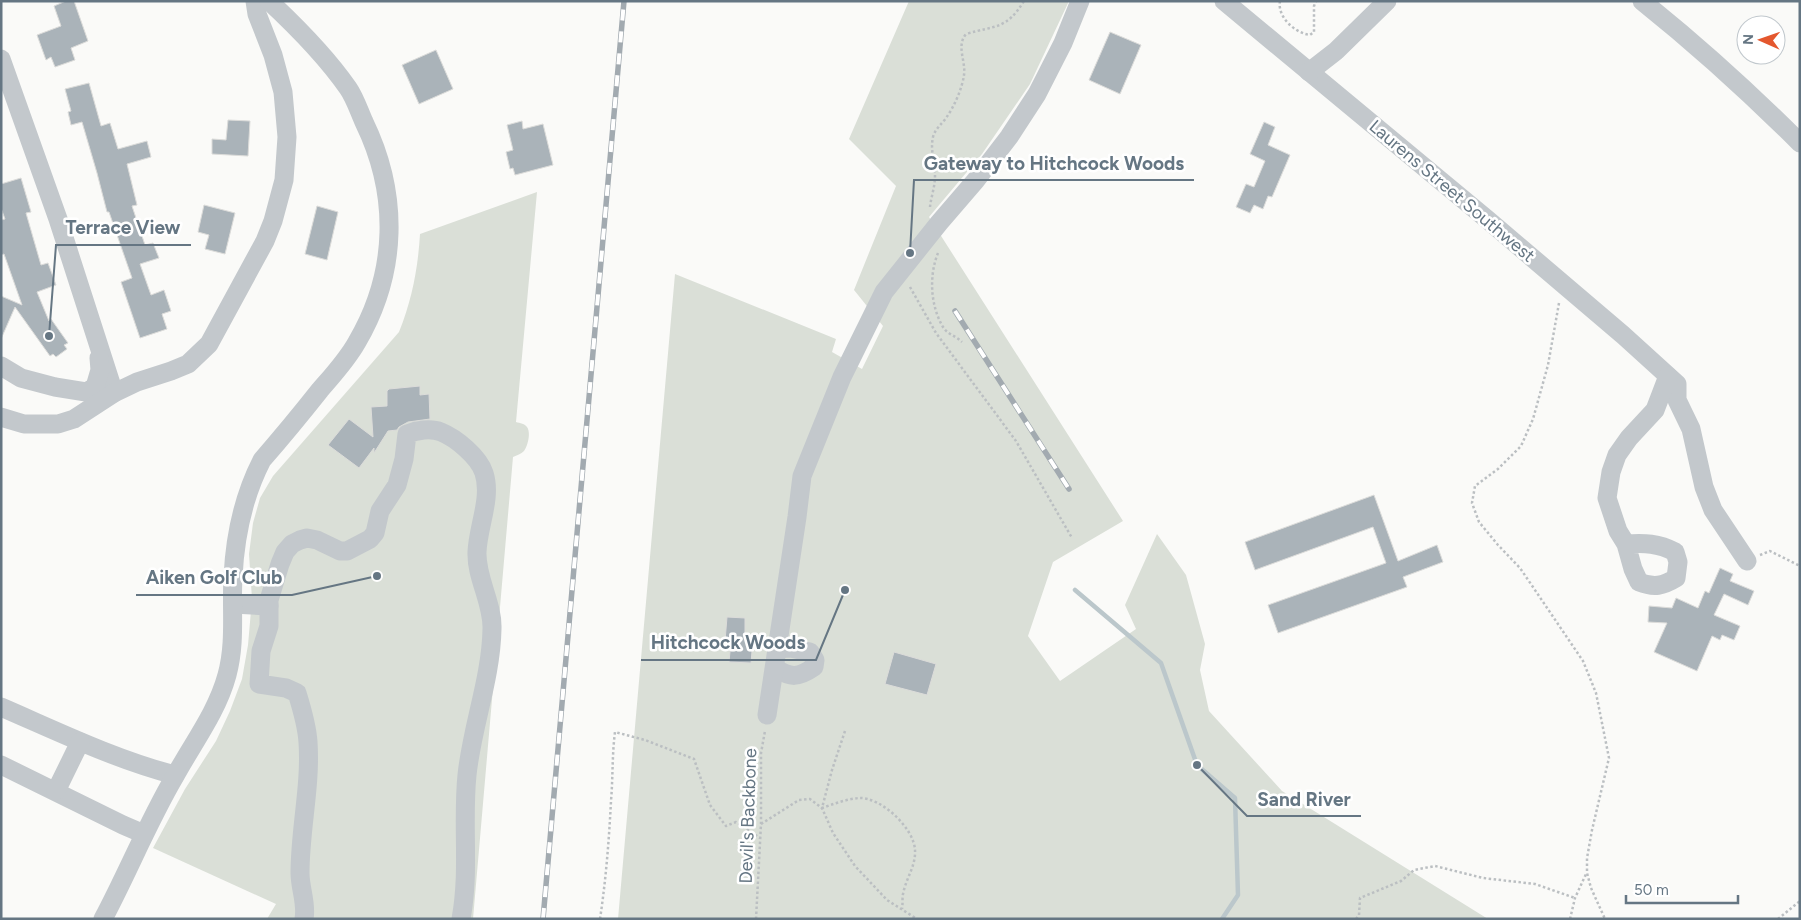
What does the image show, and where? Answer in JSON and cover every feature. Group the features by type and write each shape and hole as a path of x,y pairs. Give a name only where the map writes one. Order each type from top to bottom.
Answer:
{"street":[{"path":"1,417 24,424 58,424 74,419 114,393 137,382 188,364 209,344 274,221 284,180 287,158 286,115 278,70 257,14 255,1"},
{"path":"103,919 175,775 201,735 227,677 233,645 233,577 239,522 253,477 262,460 356,344 376,304 383,282 389,247 389,206 380,160 372,138 349,89 312,42 269,1"},
{"path":"767,716 802,476 842,377 884,292 976,180 1009,137 1037,94 1063,43 1080,1"},
{"name":"Laurens Street Southwest","path":"1224,1 1383,132 1672,380"},
{"path":"1309,72 1336,51 1387,1"},
{"path":"1642,1 1710,59 1800,143"},
{"path":"1,59 61,227 114,393"},
{"path":"1,366 21,378 55,387 86,392 95,387 100,370 96,339"},
{"path":"1626,544 1618,531 1607,498 1611,472 1617,455 1629,438 1655,410 1672,380"},
{"path":"1672,380 1677,400 1691,429 1704,487 1713,510 1747,561"},
{"path":"259,684 262,651 269,626 269,600 280,564 285,552 292,544 308,538 317,540 340,551 347,551 370,539 375,533 380,511 397,486 408,434 421,431 440,432 478,459 484,473 486,498 477,552 492,628 488,676 471,748 467,777 464,884 461,919"},
{"path":"233,604 268,606"},
{"path":"775,668 788,676 803,675 814,668 815,660 810,652 790,648 777,649"},
{"path":"227,677 286,688 297,693 308,742 307,791 300,872 305,905 304,919"},
{"path":"1,707 143,767 175,775"},
{"path":"56,791 80,742"},
{"path":"1,765 144,834"}],"path":[{"path":"930,213 935,176 932,147 933,137 952,108 961,86 964,75 961,47 963,38 966,34 1000,26 1008,22 1016,15 1024,1"},
{"path":"1280,1 1281,14 1289,24 1305,34 1314,32 1314,6 1316,1"},
{"path":"940,248 932,273 931,282 934,300 943,326 962,342"},
{"path":"901,270 936,332 1016,442 1072,538"},
{"path":"1561,284 1559,308 1548,365 1533,419 1521,446 1498,469 1475,486 1472,503 1479,522 1520,568 1583,661 1596,693 1609,758 1592,830 1587,858 1587,873 1591,888 1605,919"},
{"path":"1747,561 1770,551 1800,566"},
{"name":"Devil's Backbone","path":"756,919 761,824 761,753 767,716"},
{"path":"822,808 845,731"},
{"path":"600,919 608,865 613,778 612,752 615,732 645,740 694,759 710,805 726,826 736,822 760,838"},
{"path":"822,808 860,798 873,801 889,810 912,834 915,849 914,864 903,893 902,910"},
{"path":"761,824 799,800 810,799 822,808 833,833 855,866 887,900 917,919"},
{"path":"1356,919 1359,915 1360,898 1401,881 1414,870 1435,866 1483,878 1535,884 1575,898"},
{"path":"1570,919 1575,898 1587,873"},
{"path":"1778,919 1800,901"}],"shaded area":[{"path":"909,1 1069,1 1030,84 982,154 929,217 1123,521 1053,562 1028,636 1060,681 1136,629 1125,605 1157,534 1186,575 1205,644 1200,670 1209,711 1282,791 1488,919 618,919 675,274 836,339 832,352 862,369 883,326 854,290 896,186 849,139"},
{"path":"537,192 516,422 526,426 529,435 524,451 513,457 473,919 267,919 276,904 153,848 185,789 216,741 242,679 248,645 252,599 249,554 253,523 260,498 273,476 399,332 414,284 420,234"}],"building":[{"path":"66,1 74,1 88,41 71,48 75,60 55,67 51,57 46,60 37,35 61,26 54,6"},
{"path":"1110,32 1141,45 1120,94 1089,80"},
{"path":"436,50 453,89 419,104 402,65"},
{"path":"89,83 101,126 110,123 118,149 147,141 151,157 127,164 137,205 132,206 145,245 153,243 159,258 140,264 151,295 164,290 171,311 162,314 167,329 140,338 121,282 132,278 109,212 107,212 82,122 71,125 68,112 71,111 65,89"},
{"path":"228,120 250,121 248,156 212,154 212,139 226,140"},
{"path":"522,121 523,129 543,124 553,165 515,175 513,168 510,169 506,152 513,150 507,125"},
{"path":"1264,122 1275,127 1268,145 1290,155 1272,197 1268,196 1263,209 1254,205 1250,213 1236,207 1246,184 1254,187 1265,161 1250,154"},
{"path":"21,178 31,212 26,213 41,265 48,263 56,285 37,292 49,321 51,319 68,343 64,345 67,349 56,357 53,354 50,356 15,307 1,339 1,296 22,305 4,254 1,255 1,220 5,219 1,208 1,184"},
{"path":"204,205 235,213 225,254 205,249 209,235 198,232"},
{"path":"317,206 338,212 327,260 305,254"},
{"path":"420,386 420,395 429,394 430,419 408,422 397,430 388,431 374,453 374,448 359,468 328,445 349,419 373,437 371,407 387,406 387,391 389,389"},
{"path":"1374,495 1398,561 1437,545 1443,562 1403,577 1407,587 1278,633 1268,605 1386,563 1373,527 1255,570 1245,542"},
{"path":"1720,568 1733,574 1730,581 1754,591 1748,605 1724,594 1714,615 1740,626 1734,640 1722,635 1720,640 1712,636 1697,671 1654,652 1667,623 1648,622 1649,606 1672,608 1676,598 1698,608 1705,591 1709,593"},
{"path":"727,617 745,618 745,639 753,639 751,663 729,662 731,641 725,641"},
{"path":"894,652 936,664 927,695 885,684"}],"waterway":[{"path":"1075,590 1161,663 1197,765 1235,798 1238,895 1222,919"}],"railway":[{"path":"543,919 624,1"},
{"path":"955,311 1069,489"}],"place":[{"name":"Gateway to Hitchcock Woods","path":"910,253"},
{"name":"Terrace View","path":"49,336"},
{"name":"Aiken Golf Club","path":"377,576"},
{"name":"Hitchcock Woods","path":"845,590"},
{"name":"Sand River","path":"1197,765"}]}
